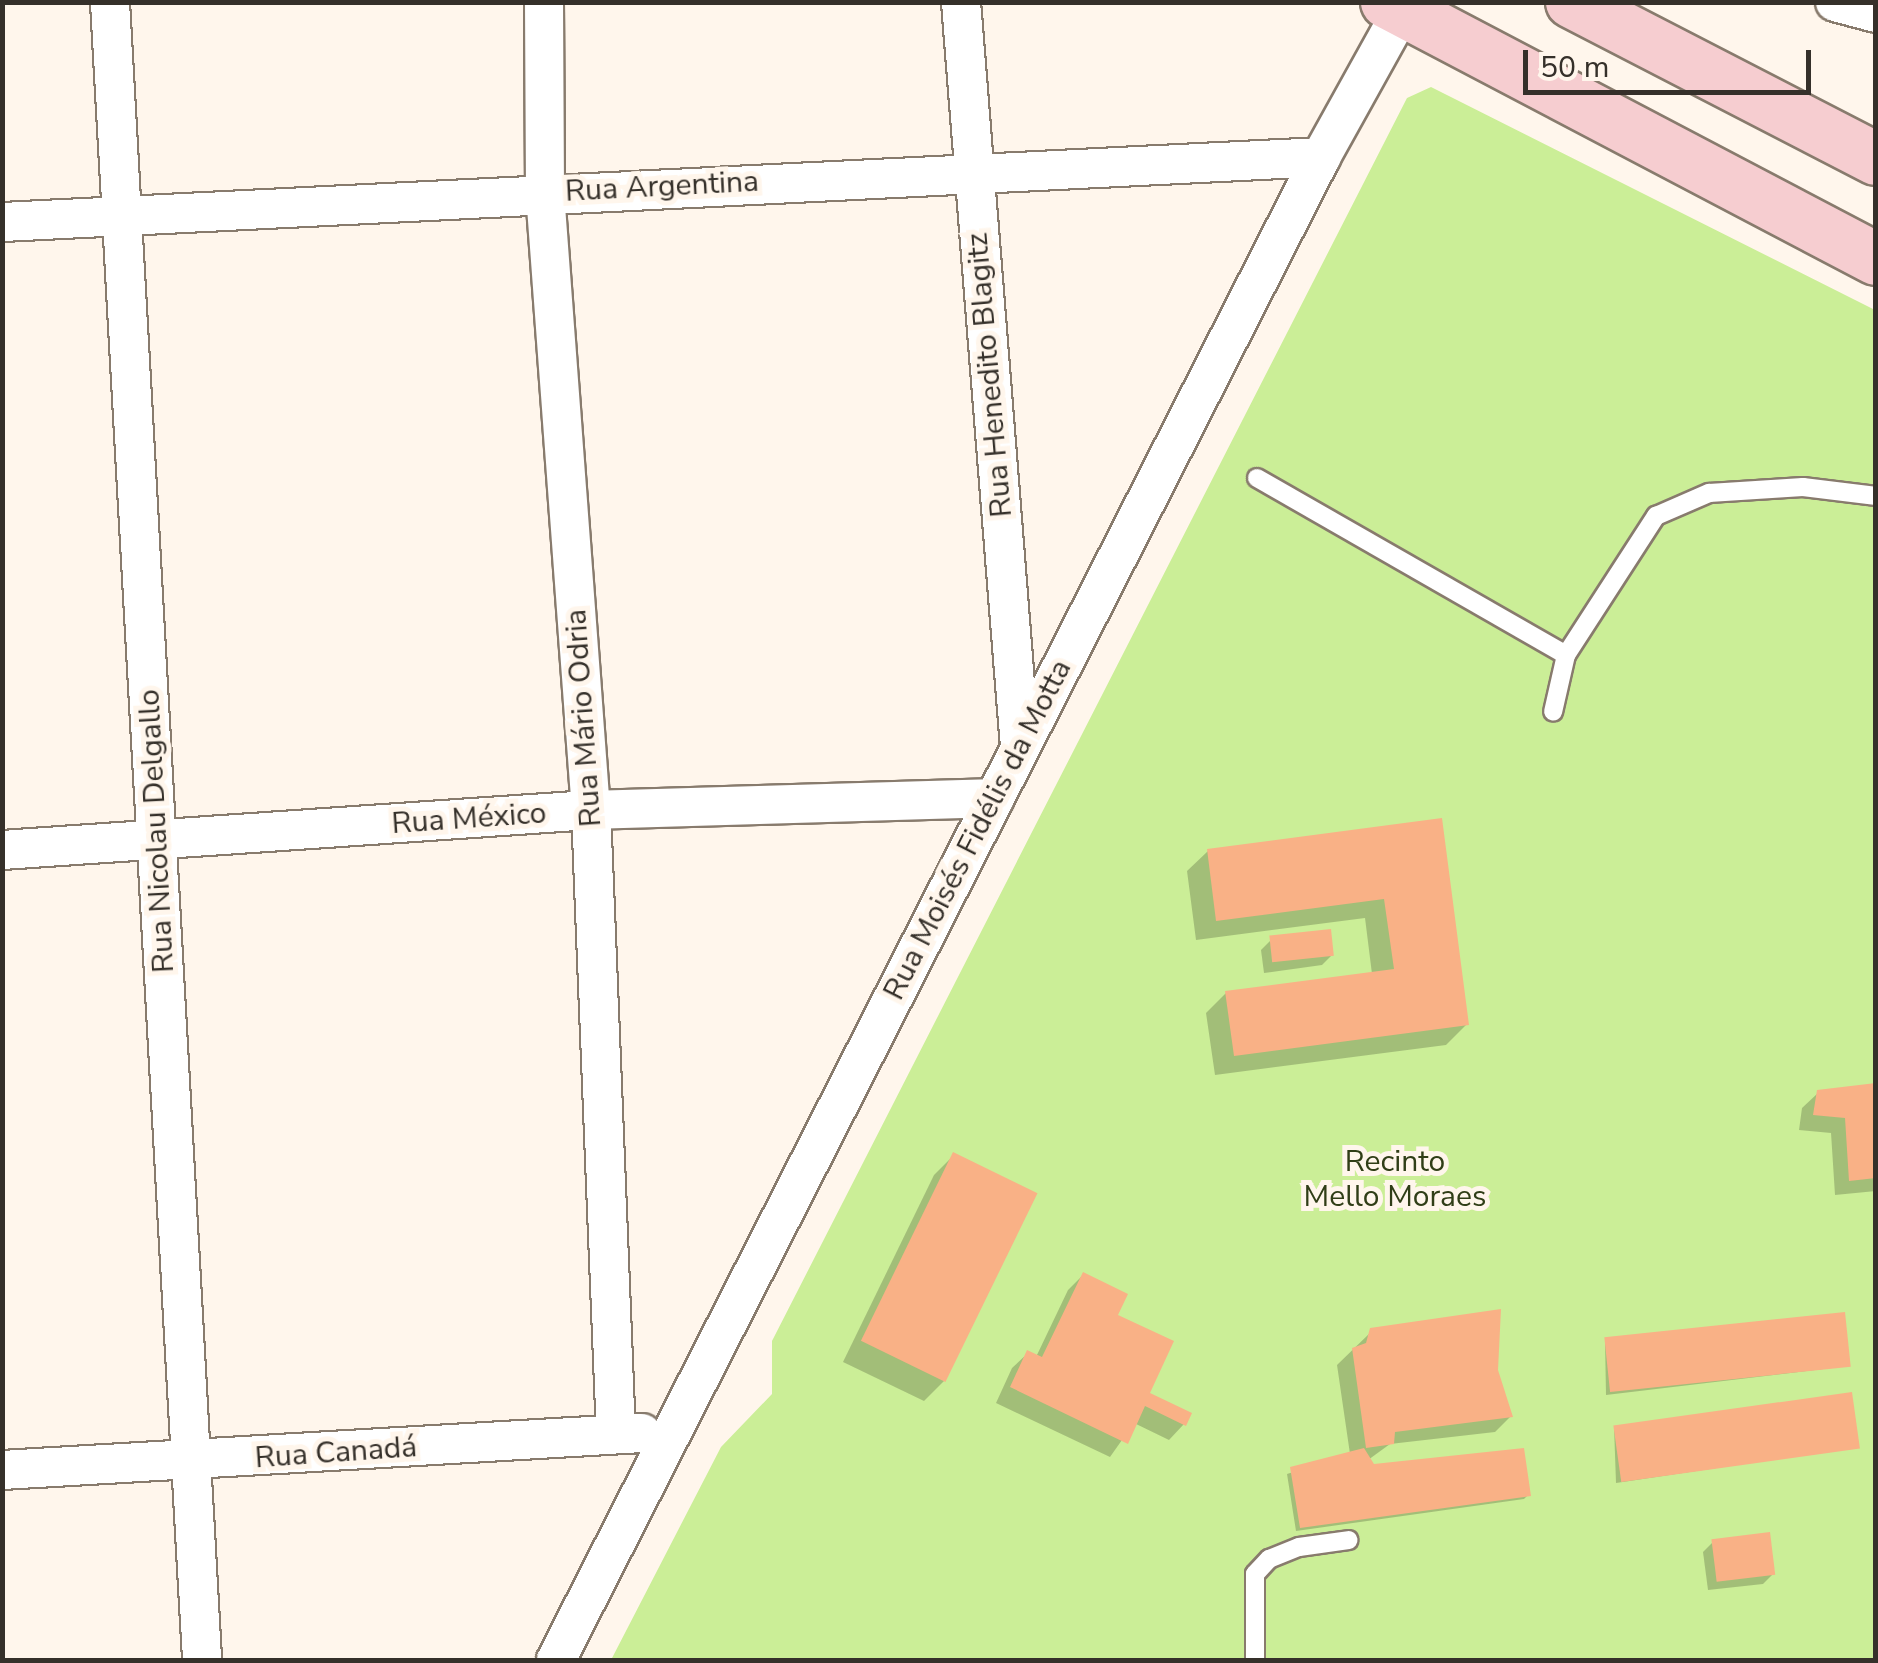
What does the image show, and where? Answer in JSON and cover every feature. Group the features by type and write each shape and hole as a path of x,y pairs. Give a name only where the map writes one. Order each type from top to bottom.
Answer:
{"main road":[{"path":"1572,2 1876,159"},
{"path":"1399,5 1876,259"}],"street":[{"name":"Rua Nicolau Delgallo","path":"110,2 158,841 188,1462 202,1660"},
{"name":"Rua Mário Odria","path":"544,2 545,193 591,810 616,1434"},
{"name":"Rua Henedito Blagitz","path":"961,2 1020,746"},
{"path":"1836,2 1876,13"},
{"name":"Rua Moisés Fidélis da Motta","path":"556,1660 1399,5"},
{"name":"Rua Argentina","path":"2,222 1321,157"},
{"name":"Rua México","path":"2,850 591,810 995,798"},
{"name":"Rua Canadá","path":"2,1470 670,1432"}],"lane":[{"path":"1256,478 1566,655"},
{"path":"1554,712 1566,655 1656,516 1709,493 1803,487 1876,496"},
{"path":"1255,1660 1255,1574 1269,1559 1299,1547 1349,1540"}],"green space":[{"name":"Recinto Mello Moraes","path":"1431,87 1875,310 1875,1660 611,1660 721,1447 772,1394 772,1341 1407,98"}],"building":[{"path":"1442,818 1469,1025 1234,1056 1225,991 1394,969 1384,899 1216,921 1207,849"},
{"path":"1331,929 1334,956 1272,962 1269,935"},
{"path":"1876,1083 1876,1178 1849,1181 1845,1118 1813,1115 1817,1090"},
{"path":"953,1152 1037,1193 945,1382 861,1341"},
{"path":"1083,1272 1128,1294 1118,1315 1174,1341 1150,1393 1192,1413 1186,1426 1145,1406 1128,1444 1010,1387 1027,1350 1042,1357"},
{"path":"1501,1309 1498,1370 1513,1417 1395,1432 1394,1444 1366,1448 1352,1348 1366,1343 1370,1328"},
{"path":"1845,1312 1851,1367 1610,1392 1604,1337"},
{"path":"1852,1392 1860,1448 1621,1482 1613,1426"},
{"path":"1364,1448 1374,1464 1524,1448 1531,1496 1300,1528 1290,1467"},
{"path":"1770,1532 1775,1575 1717,1582 1711,1539"}]}
